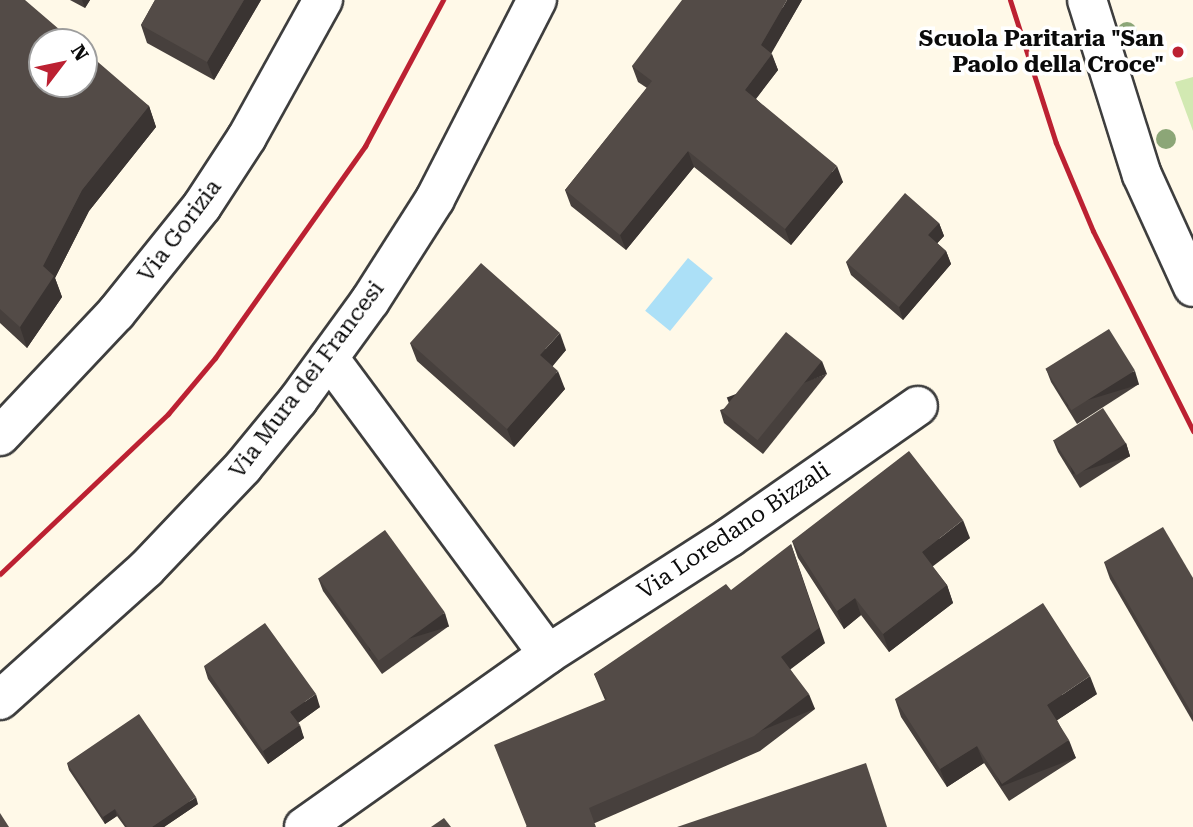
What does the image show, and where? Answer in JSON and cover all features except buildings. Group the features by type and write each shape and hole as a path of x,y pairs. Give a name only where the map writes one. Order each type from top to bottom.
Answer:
{"street":[{"name":"Via Gorizia","path":"0,436 108,321 196,214 247,137 323,0"},
{"name":"Via Mura dei Francesi","path":"0,701 80,632 179,535 250,458 329,358 435,199 537,0"},
{"path":"1087,0 1133,149 1193,287"},
{"path":"329,358 548,654"},
{"name":"Via Loredano Bizzali","path":"304,827 548,654 730,537 918,406"}],"green space":[{"path":"1193,77 1193,131 1175,82"}],"water":[{"path":"688,258 713,278 670,331 645,311"}],"railway":[{"path":"0,574 168,414 215,358 365,146 443,0"},
{"path":"1010,0 1056,143 1093,231 1193,431"}],"place":[{"name":"Scuola Paritaria \"San Paolo della Croce\"","path":"1178,52"}]}
